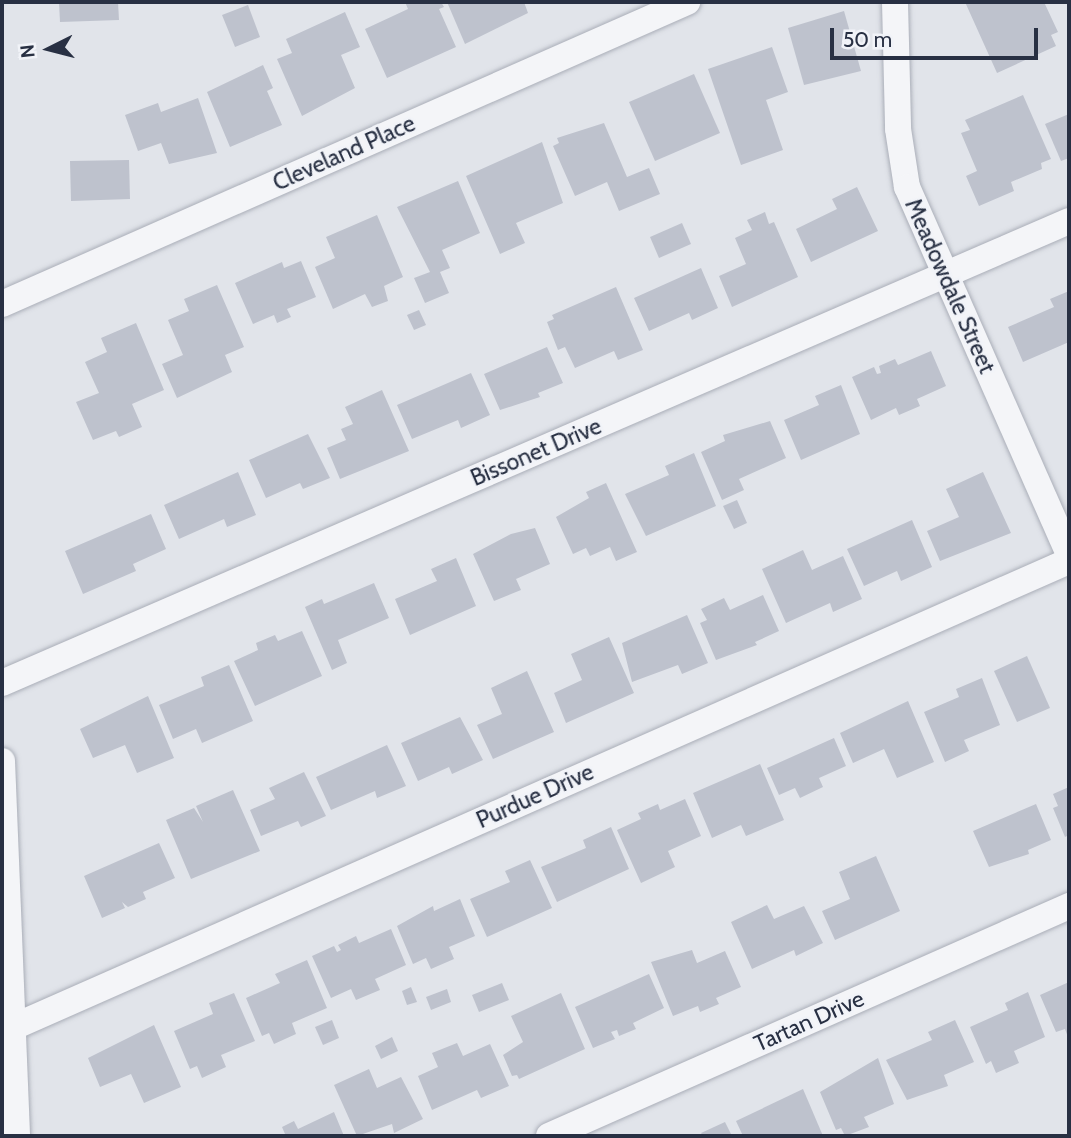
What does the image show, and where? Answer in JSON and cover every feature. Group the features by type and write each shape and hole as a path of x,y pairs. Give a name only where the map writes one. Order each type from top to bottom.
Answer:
{"street":[{"name":"Cleveland Place","path":"2,304 687,2"},
{"name":"Meadowdale Street","path":"895,2 898,129 907,187 1069,555"},
{"name":"Bissonet Drive","path":"2,683 1069,221"},
{"name":"Purdue Drive","path":"7,1030 1069,561"},
{"path":"2,761 7,1030 17,1136"},
{"name":"Tartan Drive","path":"549,1136 1069,906"}],"building":[{"path":"59,2 118,2 119,20 60,22"},
{"path":"405,2 441,2 444,7 439,9 456,47 387,78 365,29 408,9"},
{"path":"447,2 524,2 528,13 465,44"},
{"path":"965,2 1044,2 1058,32 1051,35 1056,46 997,73"},
{"path":"248,5 260,37 235,47 222,15"},
{"path":"844,11 861,71 804,85 788,28"},
{"path":"345,12 360,47 341,55 355,88 302,116 277,59 292,53 286,39"},
{"path":"772,47 788,92 766,100 783,150 741,165 708,69"},
{"path":"263,65 273,88 267,91 282,125 230,147 207,92"},
{"path":"694,74 720,133 655,161 629,102"},
{"path":"1023,95 1051,159 1041,163 1042,169 1011,182 1014,191 979,206 966,176 977,171 961,133 970,130 965,120"},
{"path":"198,98 217,153 169,164 161,143 138,151 125,115 158,103 161,112"},
{"path":"1069,114 1069,158 1061,161 1045,124"},
{"path":"604,123 627,177 649,168 660,194 619,211 607,182 575,196 553,146 559,143 557,138"},
{"path":"542,142 563,203 516,223 525,243 500,254 466,176"},
{"path":"129,160 130,199 71,201 70,161"},
{"path":"458,181 480,233 442,250 450,268 440,272 449,293 425,303 414,278 430,272 397,207"},
{"path":"857,187 878,231 811,262 796,229 837,209 832,199"},
{"path":"765,212 769,224 774,222 798,277 732,307 719,276 746,264 735,238 752,230 747,220"},
{"path":"377,215 403,277 384,286 388,301 372,307 365,294 333,309 315,267 335,258 326,237"},
{"path":"682,223 691,244 659,258 650,237"},
{"path":"301,261 316,297 287,309 291,317 277,323 274,315 253,324 235,283 282,262 284,268"},
{"path":"701,268 718,308 692,320 689,313 649,331 634,298"},
{"path":"217,285 244,347 225,355 232,372 177,398 162,364 183,355 168,320 189,311 184,299"},
{"path":"616,287 643,350 618,360 614,351 575,368 565,347 558,350 547,322 554,319 552,315"},
{"path":"1069,291 1069,342 1023,362 1008,327 1054,307 1050,299"},
{"path":"419,310 426,325 414,330 407,315"},
{"path":"136,323 164,390 132,404 142,427 119,437 116,431 93,440 76,402 99,393 85,362 107,352 101,338"},
{"path":"547,347 563,383 538,393 540,397 500,410 484,374"},
{"path":"931,351 946,386 917,399 920,406 899,415 896,408 871,420 852,377 874,367 877,374 881,373 879,366 895,359 898,365"},
{"path":"471,373 490,415 461,428 458,420 412,439 397,405"},
{"path":"841,385 860,434 801,460 784,420 819,405 815,396"},
{"path":"382,390 409,451 340,479 327,448 346,440 341,429 353,424 345,407"},
{"path":"770,421 786,458 739,479 744,490 722,500 701,452 725,441 723,435"},
{"path":"308,434 330,478 303,489 300,483 266,498 249,460"},
{"path":"694,453 716,506 646,536 625,494 669,475 665,466"},
{"path":"238,472 256,515 227,527 224,519 179,539 164,505"},
{"path":"983,472 1011,533 940,561 927,531 959,517 946,489"},
{"path":"606,483 637,552 616,561 610,547 590,556 586,548 573,554 556,517 589,498 586,492"},
{"path":"737,500 747,523 734,529 723,506"},
{"path":"151,514 166,549 133,564 136,571 83,594 65,551"},
{"path":"912,520 932,567 901,581 897,571 864,586 847,549"},
{"path":"535,528 550,564 516,579 521,590 494,601 473,554 511,534"},
{"path":"803,550 812,570 843,556 862,599 833,612 830,603 786,623 762,569"},
{"path":"456,558 476,606 410,635 395,599 437,581 431,569"},
{"path":"374,583 389,618 338,640 347,663 332,670 305,607 322,599 324,604"},
{"path":"763,595 779,631 755,642 757,645 716,660 700,623 707,620 701,609 724,598 730,610"},
{"path":"687,615 708,663 682,674 678,665 632,682 622,643"},
{"path":"302,631 322,676 255,706 234,661 258,650 256,643 275,635 278,641"},
{"path":"609,637 634,693 566,723 554,693 582,680 571,654"},
{"path":"1027,656 1050,708 1017,722 994,671"},
{"path":"229,665 253,721 202,743 196,729 173,739 159,705 204,686 201,677"},
{"path":"527,671 554,732 493,759 477,725 502,714 491,688"},
{"path":"982,678 1000,725 964,740 969,751 945,762 924,712 959,697 956,689"},
{"path":"148,696 174,758 137,773 125,745 93,758 80,729"},
{"path":"908,701 934,762 897,778 884,749 853,763 840,733"},
{"path":"460,717 483,760 452,774 449,767 418,781 401,743"},
{"path":"834,738 846,766 819,778 823,787 800,798 795,788 779,795 767,768"},
{"path":"387,745 406,786 377,798 375,791 331,810 316,777"},
{"path":"760,764 784,820 746,836 741,825 712,838 693,793"},
{"path":"304,772 326,816 301,827 298,821 261,836 250,810 275,799 269,788"},
{"path":"1069,787 1069,835 1065,837 1053,808 1058,806 1053,794"},
{"path":"233,790 260,851 191,879 166,820 194,808 203,822 196,806"},
{"path":"685,799 701,836 668,851 675,867 641,883 617,830 641,819 638,813 658,804 660,810"},
{"path":"1036,804 1051,840 1028,850 1029,854 989,867 973,831"},
{"path":"611,827 629,869 557,902 541,867 586,848 583,840"},
{"path":"159,843 175,878 143,892 146,899 128,907 122,902 125,908 102,918 84,876"},
{"path":"876,856 900,911 835,940 822,911 850,899 839,872"},
{"path":"530,860 552,908 487,937 470,899 510,882 505,871"},
{"path":"460,899 475,936 449,947 454,959 431,969 426,958 413,964 397,926 433,906 434,911"},
{"path":"767,905 774,919 804,906 823,943 796,956 794,950 752,969 731,922"},
{"path":"391,929 406,965 375,979 380,990 356,1000 351,989 331,998 312,956 334,946 337,952 341,950 338,945 356,936 359,943"},
{"path":"692,950 697,963 725,951 741,987 716,998 719,1004 700,1012 698,1006 673,1016 651,962"},
{"path":"307,960 327,1008 292,1023 296,1034 274,1044 269,1033 262,1036 246,998 280,983 275,974"},
{"path":"649,974 664,1008 633,1023 636,1029 619,1036 617,1030 611,1032 615,1039 593,1048 575,1007"},
{"path":"1069,982 1069,1040 1065,1029 1056,1032 1040,995"},
{"path":"502,983 509,1000 479,1012 472,995"},
{"path":"411,987 417,1002 407,1005 402,991"},
{"path":"447,989 451,1002 431,1010 426,997"},
{"path":"1028,992 1045,1037 1014,1051 1019,1063 996,1073 991,1061 986,1064 970,1027 1008,1010 1005,1003"},
{"path":"234,993 255,1041 221,1055 226,1067 202,1078 197,1066 190,1069 174,1031 213,1014 209,1003"},
{"path":"561,993 585,1049 519,1079 517,1075 512,1076 503,1055 523,1042 511,1016"},
{"path":"332,1020 339,1038 323,1045 315,1027"},
{"path":"955,1020 974,1062 944,1075 948,1086 907,1100 886,1060 932,1040 928,1032"},
{"path":"154,1025 181,1087 144,1103 131,1074 100,1087 88,1058"},
{"path":"392,1037 398,1051 381,1059 375,1046"},
{"path":"457,1043 463,1056 490,1044 509,1086 481,1098 477,1090 432,1110 418,1076 438,1067 432,1053"},
{"path":"878,1058 894,1104 864,1117 869,1127 845,1136 841,1128 836,1130 820,1092"},
{"path":"369,1069 377,1088 401,1077 423,1119 394,1133 392,1124 357,1136 334,1085"},
{"path":"803,1089 823,1136 743,1136 736,1121"},
{"path":"334,1112 344,1136 281,1136 285,1134 282,1127 294,1121 298,1129"},
{"path":"725,1122 732,1136 703,1136 701,1133"}]}
